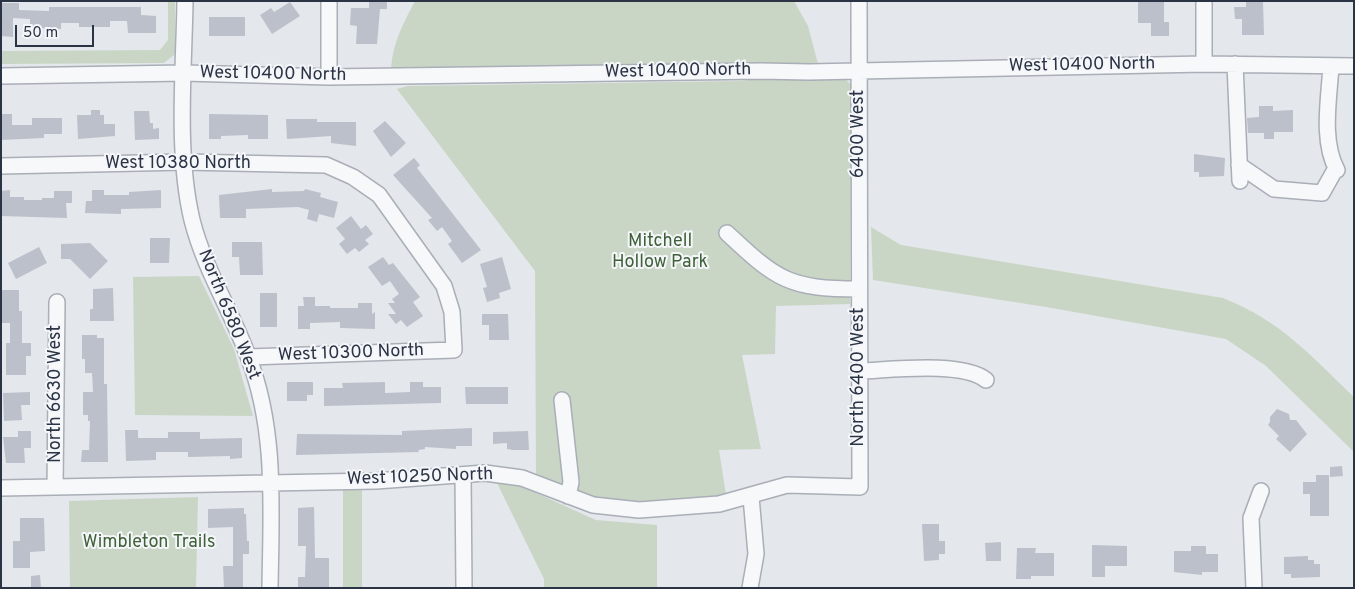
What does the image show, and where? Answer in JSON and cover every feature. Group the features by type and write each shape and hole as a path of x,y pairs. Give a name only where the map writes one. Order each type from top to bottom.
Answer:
{"street":[{"name":"North 6580 West","path":"185,1 183,141 192,219 200,248 249,357 265,421 272,483 270,588"},
{"path":"329,1 329,77"},
{"name":"6400 West","path":"859,1 859,267"},
{"path":"1204,1 1204,64"},
{"name":"West 10400 North","path":"1,76 184,73 329,77 859,71 1204,64 1354,66"},
{"path":"1235,64 1240,181"},
{"path":"1239,165 1274,189 1310,194 1322,193 1337,169 1330,159 1331,66"},
{"name":"West 10380 North","path":"1,166 185,162 326,165 352,177 379,195 444,286 452,312 454,350"},
{"path":"727,233 766,268 783,279 823,289 859,289"},
{"name":"North 6400 West","path":"859,267 860,487"},
{"name":"North 6630 West","path":"55,486 57,302"},
{"name":"West 10300 North","path":"249,357 454,350"},
{"path":"860,371 950,369 970,371 986,380"},
{"path":"562,400 571,482 568,496"},
{"path":"463,475 464,588"},
{"name":"West 10250 North","path":"1,488 376,481 463,475 509,476 534,482 568,496 610,508 639,510 719,504 788,485 860,487"},
{"path":"1254,588 1252,518 1261,491"},
{"path":"750,588 756,554 751,496"}],"green space":[{"path":"168,1 175,1 175,50 174,55 164,63 1,64 1,51 160,50 168,40"},
{"path":"415,1 794,1 808,26 818,64 391,68 396,41"},
{"name":"Mitchell Hollow Park","path":"842,75 851,85 850,304 776,306 775,354 742,355 761,449 719,450 726,495 665,504 618,503 586,495 536,474 535,271 397,89 408,86 740,81 780,76"},
{"path":"871,227 901,245 1223,298 1243,307 1262,317 1294,340 1354,397 1354,452 1266,366 1226,339 1046,307 873,280"},
{"path":"199,276 234,349 253,416 135,415 133,277"},
{"path":"496,481 514,483 596,520 657,525 657,588 544,588 544,579"},
{"path":"362,489 362,588 343,588 343,490"},
{"name":"Wimbleton Trails","path":"198,497 196,588 70,588 69,501"}],"building":[{"path":"369,1 387,1 387,9 380,9 377,44 356,44 357,26 350,25 351,8 369,8"},
{"path":"1138,1 1164,1 1164,22 1169,22 1169,36 1151,36 1151,23 1138,23"},
{"path":"290,2 300,16 272,34 260,15 271,8 274,12"},
{"path":"1246,2 1263,2 1264,35 1242,35 1242,19 1235,19 1234,7 1246,7"},
{"path":"1,3 19,3 19,10 49,11 49,7 141,7 141,15 156,16 156,33 128,33 127,21 110,21 110,27 79,27 79,23 61,23 61,29 30,28 30,19 13,18 13,37 1,36"},
{"path":"209,17 245,17 245,36 209,36"},
{"path":"1259,106 1273,106 1273,111 1293,110 1293,132 1274,132 1274,139 1264,139 1264,133 1248,133 1247,118 1259,117"},
{"path":"91,110 100,110 100,115 104,115 104,124 115,124 115,136 78,139 77,115 91,115"},
{"path":"134,111 149,111 150,123 153,123 153,129 159,128 159,139 135,140"},
{"path":"1,114 12,114 12,125 32,125 32,118 62,118 62,134 44,134 44,138 1,140"},
{"path":"209,114 268,115 268,139 248,139 248,135 221,136 221,139 209,139"},
{"path":"286,119 317,119 317,122 356,122 356,146 331,143 331,136 287,139"},
{"path":"385,121 406,143 391,157 373,131"},
{"path":"1194,154 1225,158 1224,176 1199,177 1199,172 1194,172"},
{"path":"414,158 420,165 417,168 481,250 462,263 448,244 452,241 442,227 437,231 428,220 432,218 393,175"},
{"path":"272,189 272,192 304,191 305,189 321,193 320,197 338,202 334,218 319,214 317,222 307,219 309,210 298,207 246,209 246,218 220,218 219,195"},
{"path":"10,190 10,197 24,197 24,200 54,198 54,191 72,191 72,203 66,203 67,218 1,216 1,191"},
{"path":"92,190 104,190 104,195 129,195 129,192 161,190 161,208 121,209 121,214 85,213 86,201 92,201"},
{"path":"351,216 361,229 366,225 373,234 365,240 369,244 359,252 355,248 347,254 339,244 345,239 336,228"},
{"path":"150,238 170,238 169,263 150,263"},
{"path":"232,242 262,242 263,275 240,275 239,257 232,257"},
{"path":"90,243 108,261 90,279 70,259 61,259 61,244"},
{"path":"39,247 47,263 16,279 8,263"},
{"path":"383,257 389,265 393,263 420,297 413,302 423,316 407,327 401,320 396,324 388,314 396,314 388,303 395,303 392,299 399,294 390,281 382,286 368,267"},
{"path":"502,257 511,289 499,293 500,298 487,302 483,288 487,287 480,264"},
{"path":"113,288 114,321 90,321 90,309 93,309 93,289"},
{"path":"1,290 19,290 19,311 22,311 22,343 31,343 31,356 26,356 26,375 6,375 6,343 10,343 10,323 1,323"},
{"path":"260,293 277,293 277,327 260,327"},
{"path":"303,297 315,297 315,306 330,306 330,308 358,308 358,303 372,303 372,314 375,312 375,329 340,328 340,322 310,323 310,329 298,329 298,306 304,306"},
{"path":"482,314 508,314 509,340 489,340 489,325 482,325"},
{"path":"82,335 97,335 97,338 104,338 104,384 107,384 108,462 81,462 82,450 89,450 90,421 88,421 88,415 83,415 83,392 93,392 92,373 85,373 85,359 82,359"},
{"path":"287,382 313,382 313,395 307,395 307,401 287,401"},
{"path":"385,382 385,393 410,392 410,382 423,382 423,387 441,387 441,403 324,406 324,388 343,388 342,383"},
{"path":"465,387 508,387 508,404 466,404"},
{"path":"30,392 30,405 21,405 22,420 4,421 3,393"},
{"path":"1277,409 1289,414 1290,420 1296,420 1307,434 1290,452 1276,439 1279,436 1268,425 1270,417"},
{"path":"472,428 472,446 456,446 456,449 425,447 425,449 418,450 419,452 296,455 297,434 402,435 402,431"},
{"path":"125,430 138,430 138,438 168,438 168,432 200,432 200,439 242,438 242,458 230,459 230,456 188,457 188,452 156,452 156,460 126,461"},
{"path":"18,431 31,431 31,448 24,448 25,463 6,463 3,437 18,437"},
{"path":"528,431 529,450 507,449 507,443 493,444 493,432"},
{"path":"1342,466 1343,476 1330,477 1330,467"},
{"path":"1316,475 1329,475 1329,516 1310,516 1310,494 1303,494 1303,482 1316,482"},
{"path":"314,507 315,558 329,558 329,588 298,588 298,577 305,577 306,546 298,546 298,508"},
{"path":"244,508 249,554 243,554 243,588 224,588 223,566 233,566 233,527 208,528 208,509"},
{"path":"20,518 44,518 45,551 30,552 30,568 13,568 13,541 20,541"},
{"path":"922,524 939,524 939,541 945,541 945,554 939,554 939,560 924,561"},
{"path":"1001,542 1001,561 986,561 985,543"},
{"path":"1092,545 1127,546 1127,566 1105,566 1105,577 1092,577"},
{"path":"1191,546 1206,546 1206,554 1218,554 1218,572 1202,572 1202,575 1174,572 1174,551 1191,551"},
{"path":"1017,548 1036,548 1035,553 1054,553 1054,576 1031,576 1031,579 1016,579"},
{"path":"1308,556 1308,560 1314,560 1314,564 1320,564 1320,577 1291,578 1291,574 1284,574 1284,557"},
{"path":"40,575 41,588 31,588 31,576"}]}
